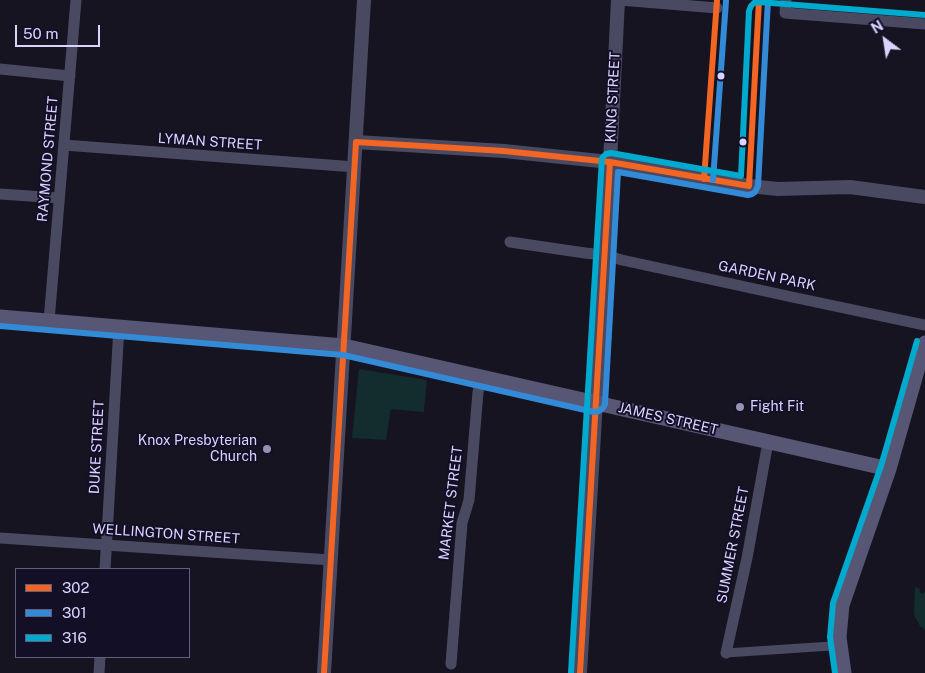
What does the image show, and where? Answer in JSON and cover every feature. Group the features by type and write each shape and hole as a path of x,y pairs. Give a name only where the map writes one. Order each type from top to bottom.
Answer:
{"main road":[{"name":"JAMES STREET","path":"0,317 344,346 889,469"},
{"path":"844,673 840,644 842,605 889,469 925,343"}],"street":[{"name":"RAYMOND STREET","path":"49,321 76,0"},
{"path":"324,673 364,0"},
{"path":"619,0 717,8"},
{"name":"KING STREET","path":"580,673 619,0"},
{"path":"786,0 785,13 925,24"},
{"path":"0,69 70,76"},
{"path":"356,142 504,151 610,162 749,186 778,188 850,187 925,197"},
{"name":"LYMAN STREET","path":"64,145 355,167"},
{"path":"0,194 59,198"},
{"name":"GARDEN PARK","path":"510,242 604,255 925,325"},
{"name":"DUKE STREET","path":"105,568 120,327"},
{"name":"MARKET STREET","path":"452,664 462,522 470,500 478,392 482,377"},
{"name":"SUMMER STREET","path":"726,653 768,442"},
{"name":"WELLINGTON STREET","path":"0,538 331,560"},
{"path":"726,653 840,644"},
{"path":"100,658 100,673"}],"green space":[{"path":"359,369 427,380 424,412 391,409 386,440 352,438"},
{"path":"915,587 919,588 921,594 925,592 925,630 920,626 915,617"}],"transit line":[{"name":"302","path":"704,179 717,0"},
{"name":"302","path":"324,673 356,142 504,151 610,162 749,186 759,0"},
{"name":"301","path":"0,326 343,355 594,412 599,411 605,404 618,172 748,195 755,192 758,186 768,0"},
{"name":"301","path":"713,180 726,1"},
{"name":"316","path":"571,672 602,158 606,154 611,153 741,176 749,11 754,3 925,15"},
{"name":"302","path":"580,673 610,162"},
{"name":"316","path":"835,673 830,637 833,603 881,466 917,341"}],"place":[{"name":"Fight Fit","path":"740,407"},
{"name":"Knox Presbyterian Church","path":"267,449"}]}
